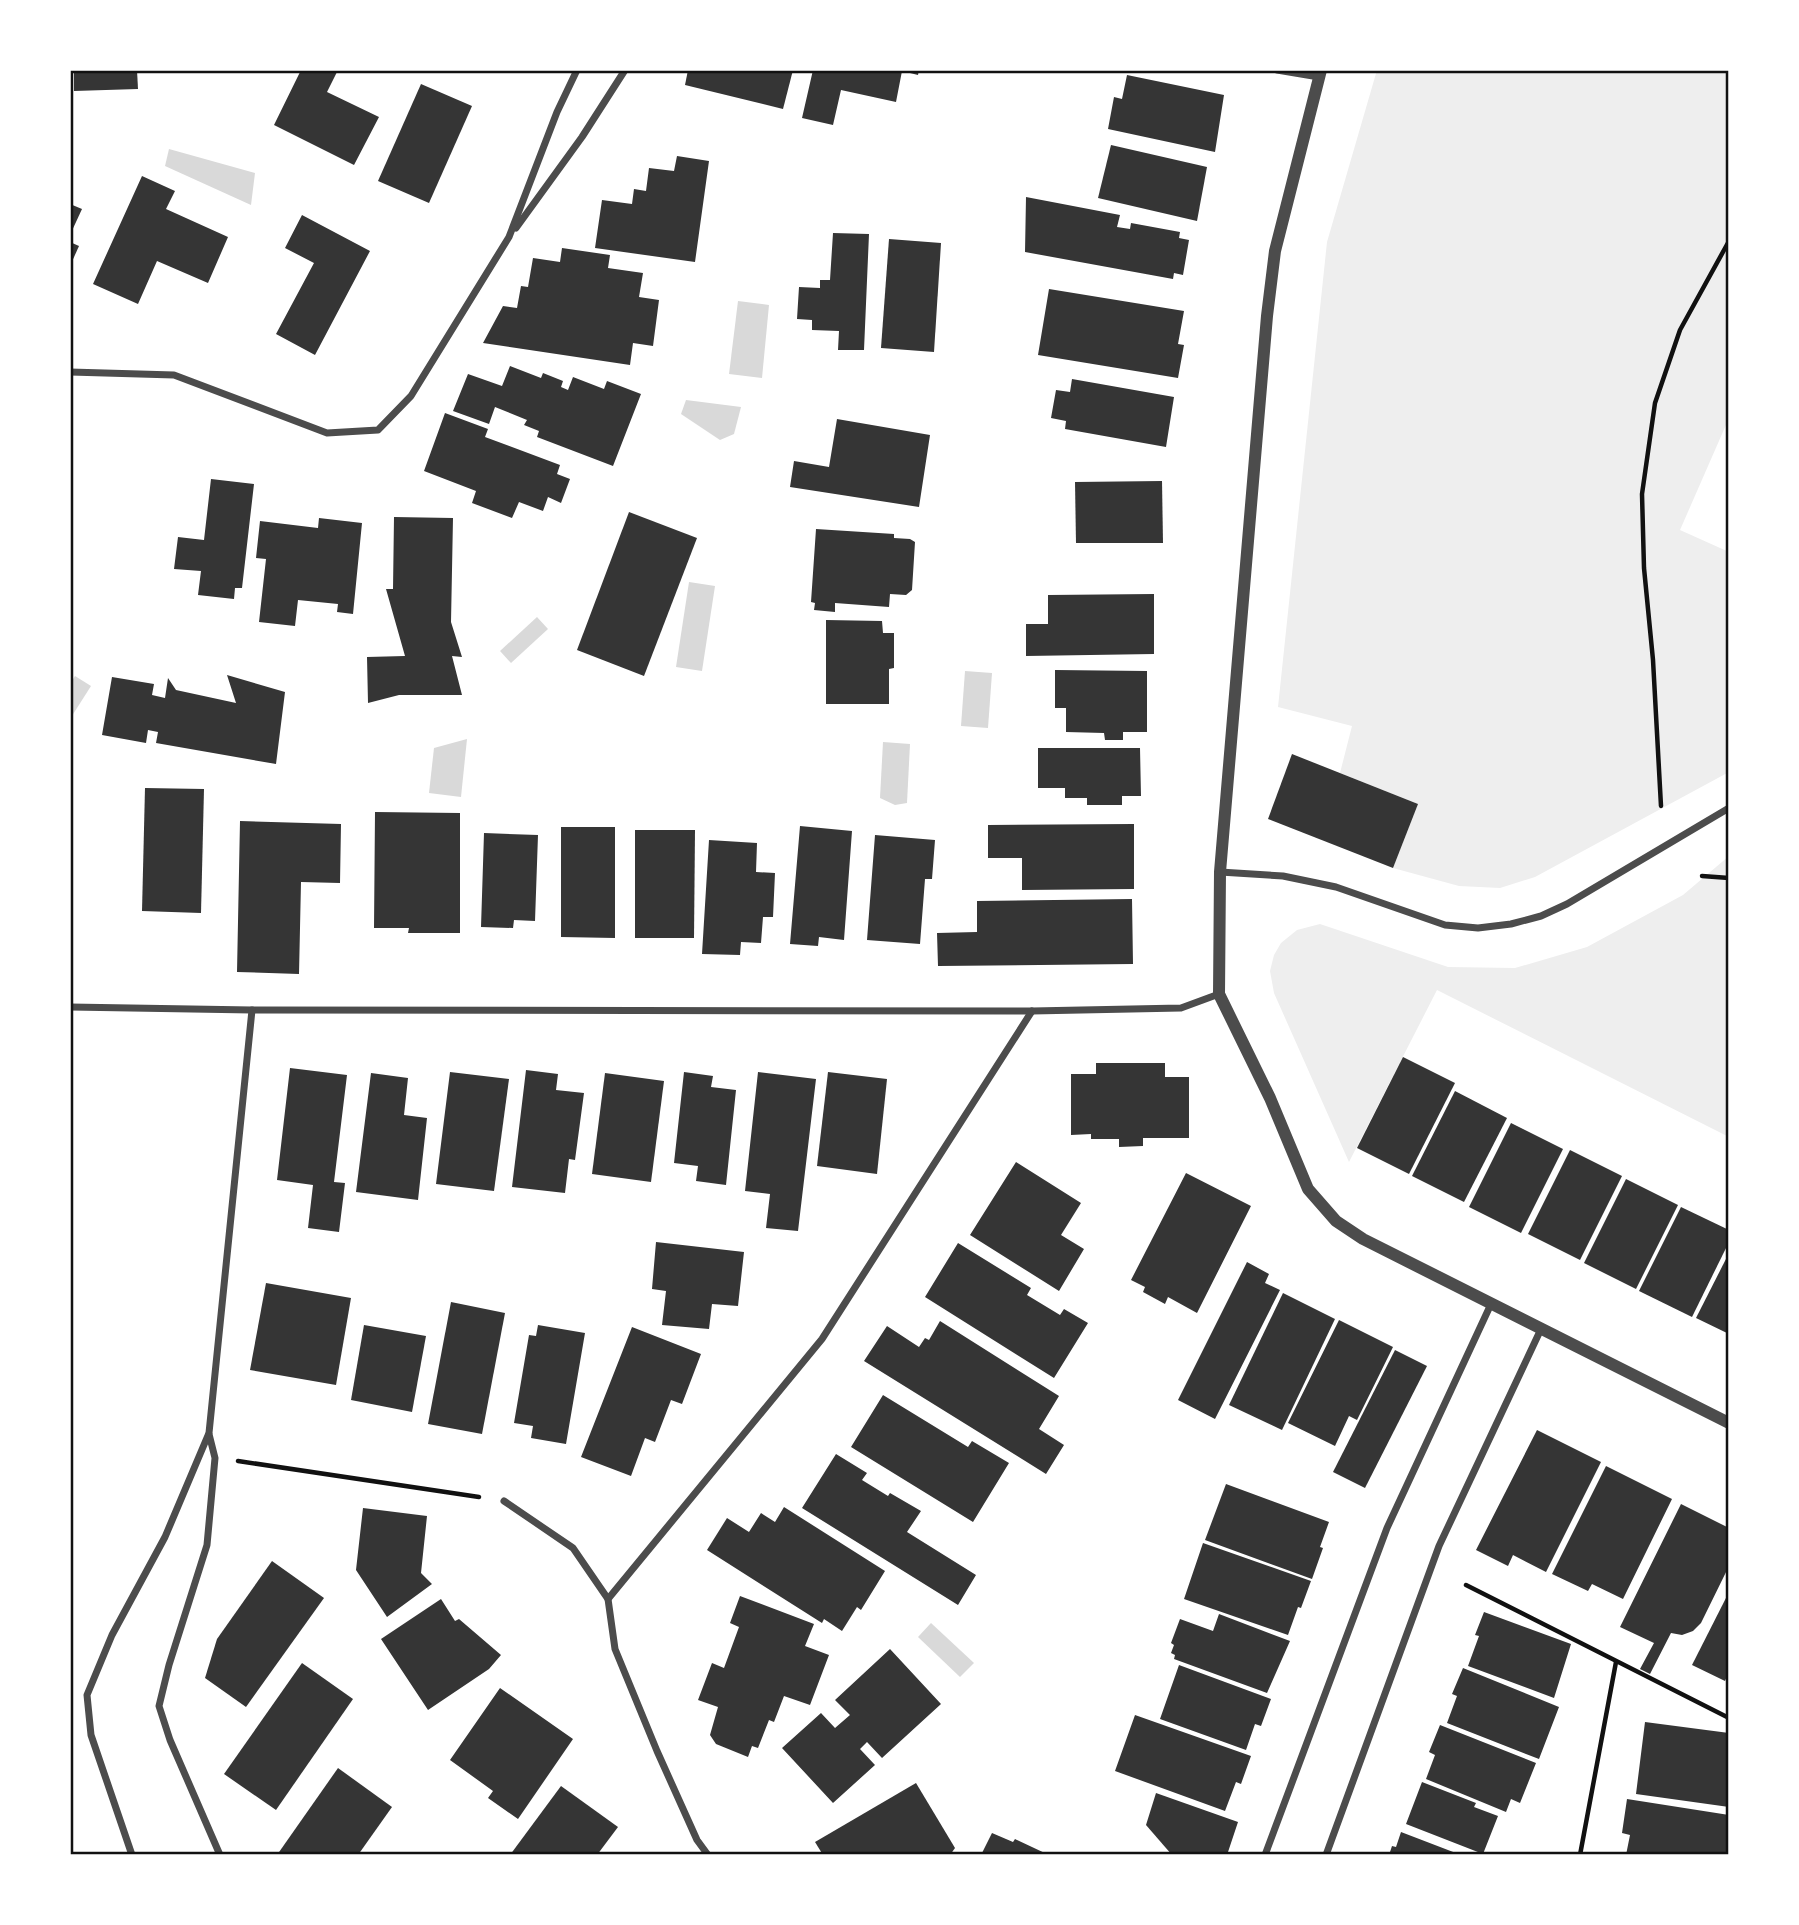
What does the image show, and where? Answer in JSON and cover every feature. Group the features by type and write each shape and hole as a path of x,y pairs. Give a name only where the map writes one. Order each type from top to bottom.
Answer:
{"street":[{"path":"509,237 557,112 578,70"},
{"path":"70,372 174,375 327,433 378,430 411,396 509,237 582,137 625,70"},
{"path":"1277,70 1320,74 1275,251 1269,303 1220,872 1219,994 1270,1098 1308,1189 1336,1221 1363,1239 1729,1423"},
{"path":"1220,872 1283,876 1336,887 1445,925 1478,928 1541,916 1567,904 1729,808"},
{"path":"70,1007 252,1010 1032,1011 1181,1008 1219,994"},
{"path":"132,1855 91,1735 87,1695 112,1634 165,1537 209,1433 252,1010"},
{"path":"608,1599 822,1339 1032,1011"},
{"path":"1265,1855 1387,1528 1491,1304"},
{"path":"1326,1855 1439,1546 1541,1329"},
{"path":"209,1433 215,1458 207,1545 169,1665 159,1706 170,1740 220,1855"},
{"path":"504,1501 573,1548 608,1599 615,1649 682,1807 697,1840 708,1855"}],"path":[{"path":"1661,806 1653,660 1644,568 1642,494 1655,403 1680,330 1729,241"},
{"path":"1702,876 1729,878"},
{"path":"215,1458 504,1501"},
{"path":"1466,1585 1729,1718"},
{"path":"1580,1855 1616,1662"}],"shaded area":[{"path":"1377,70 1729,70 1729,418 1680,530 1729,552 1729,772 1535,877 1500,888 1459,886 1393,868 1418,804 1340,773 1352,726 1278,707 1327,242"},
{"path":"169,149 255,173 251,205 165,166"},
{"path":"738,301 769,305 762,378 729,374"},
{"path":"686,400 741,407 734,434 720,440 681,414"},
{"path":"689,582 715,586 702,671 676,667"},
{"path":"537,617 548,629 511,663 500,651"},
{"path":"965,671 992,673 988,728 961,726"},
{"path":"75,676 91,686 70,719 70,684"},
{"path":"467,739 461,797 429,793 434,748"},
{"path":"883,742 910,744 907,803 895,805 880,798"},
{"path":"1729,856 1729,1137 1437,990 1349,1162 1274,993 1270,971 1274,955 1281,943 1297,930 1320,924 1448,967 1515,968 1587,947 1683,895"},
{"path":"931,1623 974,1663 960,1677 918,1637"}],"building":[{"path":"74,70 137,70 138,89 74,91"},
{"path":"301,70 338,70 327,92 379,117 354,165 274,125"},
{"path":"688,70 793,70 783,109 685,85"},
{"path":"813,70 919,70 918,75 902,71 896,102 841,90 833,125 802,118"},
{"path":"1127,75 1224,95 1215,152 1108,129 1114,97 1122,99"},
{"path":"421,84 472,106 429,203 378,181"},
{"path":"1111,145 1207,167 1197,221 1098,198"},
{"path":"677,156 709,161 695,262 595,248 602,200 632,204 634,189 646,191 649,168 674,171"},
{"path":"142,176 175,191 166,209 228,237 208,283 157,261 138,304 93,284"},
{"path":"1026,197 1120,215 1117,227 1130,229 1131,223 1180,232 1179,238 1189,240 1183,275 1174,273 1173,279 1025,252"},
{"path":"70,204 82,209 70,235"},
{"path":"302,215 370,251 315,355 276,334 314,263 285,248"},
{"path":"833,233 869,234 864,350 838,350 839,331 812,330 812,320 797,319 799,287 820,288 820,280 830,280"},
{"path":"889,239 941,243 934,352 881,348"},
{"path":"70,242 79,246 70,266"},
{"path":"562,248 610,255 608,268 643,273 639,297 659,300 653,346 633,343 630,365 483,343 503,306 517,308 521,286 528,287 533,258 560,262"},
{"path":"1049,289 1184,311 1178,344 1184,345 1178,378 1038,355"},
{"path":"510,366 541,378 543,373 563,381 561,387 568,390 573,377 604,389 607,381 641,394 613,466 537,437 539,431 524,425 527,420 495,407 489,424 453,411 468,374 502,386"},
{"path":"1072,379 1174,397 1166,447 1065,429 1066,421 1051,418 1056,390 1070,392"},
{"path":"445,413 488,429 485,437 560,465 557,474 570,479 561,503 548,497 543,511 519,502 512,518 472,503 476,491 424,471"},
{"path":"837,419 930,435 919,507 790,487 794,461 829,467"},
{"path":"211,479 254,484 242,588 235,588 234,599 198,595 201,571 174,569 178,537 204,540"},
{"path":"1162,481 1163,543 1076,543 1075,482"},
{"path":"629,512 697,538 644,676 577,650"},
{"path":"394,517 453,518 451,622 462,657 452,656 462,695 399,695 368,703 367,657 405,656 386,589 393,589"},
{"path":"319,518 362,523 353,614 337,612 338,604 298,600 295,626 259,622 266,559 256,558 260,521 318,528"},
{"path":"816,529 894,534 894,538 915,542 912,590 906,595 890,594 889,607 835,603 835,612 814,610 815,603 811,602"},
{"path":"1154,594 1154,654 1026,656 1026,624 1048,624 1048,595"},
{"path":"826,620 882,621 883,633 894,633 894,668 889,669 889,704 826,704"},
{"path":"1055,670 1147,671 1147,732 1123,732 1123,740 1105,740 1104,733 1066,732 1066,708 1055,708"},
{"path":"227,675 285,692 276,764 156,743 158,732 148,730 146,743 102,735 112,677 154,684 152,695 165,698 168,678 176,690 236,703"},
{"path":"1038,748 1140,748 1141,796 1122,796 1122,805 1087,805 1087,798 1065,798 1065,788 1038,788"},
{"path":"1292,754 1418,804 1393,868 1268,819"},
{"path":"145,788 204,789 201,913 142,911"},
{"path":"375,812 460,813 460,933 408,933 409,928 374,928"},
{"path":"240,821 341,824 340,883 301,882 299,974 237,972"},
{"path":"1134,824 1134,889 1022,890 1022,858 988,858 988,825"},
{"path":"800,826 852,831 844,940 819,937 818,946 790,944"},
{"path":"561,827 615,827 615,938 561,937"},
{"path":"635,830 695,830 694,938 635,938"},
{"path":"484,833 538,835 535,921 514,920 513,928 481,927"},
{"path":"875,835 935,840 932,879 925,879 920,944 867,940"},
{"path":"709,840 757,843 756,872 775,873 773,917 763,917 761,943 741,942 740,955 702,954"},
{"path":"1132,899 1133,964 938,966 937,933 977,932 977,901"},
{"path":"1403,1057 1455,1083 1409,1174 1357,1148"},
{"path":"1096,1063 1165,1063 1165,1077 1189,1077 1189,1138 1143,1138 1143,1146 1119,1147 1119,1139 1091,1139 1091,1134 1071,1135 1071,1074 1096,1074"},
{"path":"290,1068 347,1075 334,1182 345,1183 339,1232 308,1228 313,1185 277,1180"},
{"path":"526,1070 558,1074 556,1090 584,1093 575,1160 569,1159 565,1193 512,1187"},
{"path":"450,1072 509,1079 494,1191 436,1184"},
{"path":"684,1072 713,1076 711,1087 736,1090 726,1185 696,1181 698,1166 674,1163"},
{"path":"758,1072 816,1079 798,1231 766,1228 770,1194 745,1191"},
{"path":"828,1072 887,1079 877,1174 817,1166"},
{"path":"371,1073 408,1078 404,1115 427,1118 418,1200 356,1192"},
{"path":"605,1073 664,1081 651,1182 592,1174"},
{"path":"1455,1091 1507,1118 1464,1202 1412,1176"},
{"path":"1511,1123 1563,1149 1521,1233 1469,1207"},
{"path":"1570,1150 1622,1176 1580,1260 1528,1234"},
{"path":"1016,1162 1081,1203 1061,1235 1084,1249 1059,1291 970,1235"},
{"path":"1186,1173 1251,1206 1197,1313 1168,1297 1165,1304 1143,1292 1145,1287 1131,1280"},
{"path":"1626,1179 1678,1205 1636,1289 1584,1263"},
{"path":"1681,1207 1729,1230 1729,1242 1692,1317 1639,1291"},
{"path":"656,1242 744,1252 738,1306 712,1304 709,1329 662,1325 666,1291 652,1289"},
{"path":"958,1243 1031,1288 1027,1295 1060,1315 1064,1309 1088,1323 1054,1378 925,1297"},
{"path":"1729,1253 1729,1334 1696,1318"},
{"path":"1247,1262 1269,1274 1265,1283 1280,1290 1215,1419 1178,1400"},
{"path":"266,1283 351,1298 336,1385 250,1370"},
{"path":"1283,1293 1335,1319 1282,1430 1229,1405"},
{"path":"451,1302 505,1313 482,1434 428,1424"},
{"path":"1339,1320 1393,1347 1357,1420 1349,1416 1335,1446 1288,1423"},
{"path":"940,1321 1059,1396 1039,1429 1064,1445 1046,1474 864,1361 887,1326 919,1347 925,1338 929,1340"},
{"path":"364,1325 426,1336 412,1412 351,1400"},
{"path":"538,1325 585,1333 566,1444 531,1438 533,1426 514,1423 529,1335 536,1336"},
{"path":"632,1327 701,1354 682,1404 671,1400 655,1442 645,1438 631,1476 581,1457"},
{"path":"1395,1350 1427,1366 1365,1488 1333,1472"},
{"path":"883,1395 968,1447 972,1441 1009,1463 973,1522 851,1447"},
{"path":"1537,1430 1601,1462 1546,1572 1513,1555 1508,1566 1476,1550"},
{"path":"836,1454 867,1473 862,1480 921,1511 907,1532 976,1575 958,1605 802,1508"},
{"path":"1606,1466 1672,1499 1623,1599 1592,1584 1588,1591 1552,1574"},
{"path":"1226,1484 1329,1522 1312,1579 1205,1540"},
{"path":"1681,1504 1729,1528 1729,1566 1701,1623 1693,1631 1682,1635 1671,1633 1650,1674 1640,1669 1654,1643 1620,1627"},
{"path":"784,1507 885,1571 861,1610 857,1607 842,1631 824,1619 822,1623 707,1550 727,1518 749,1532 761,1513 775,1522"},
{"path":"363,1508 427,1516 421,1573 432,1584 387,1617 356,1570"},
{"path":"1203,1543 1311,1581 1288,1635 1184,1599"},
{"path":"272,1561 324,1598 246,1707 205,1678 217,1639"},
{"path":"1729,1592 1729,1672 1725,1681 1692,1665"},
{"path":"740,1596 814,1624 805,1646 829,1655 810,1705 784,1696 774,1722 769,1720 758,1748 752,1746 748,1757 716,1744 710,1735 718,1707 698,1700 712,1663 724,1668 739,1627 730,1623"},
{"path":"441,1599 455,1621 459,1619 501,1655 489,1669 428,1710 381,1639"},
{"path":"1484,1612 1571,1644 1554,1698 1468,1666"},
{"path":"1219,1614 1290,1641 1267,1693 1174,1659 1175,1655 1171,1653 1174,1645 1171,1643 1180,1619 1213,1631"},
{"path":"890,1649 941,1704 882,1758 867,1742 860,1749 875,1765 833,1803 782,1748 821,1713 835,1728 850,1715 835,1700"},
{"path":"302,1663 353,1699 276,1810 224,1774"},
{"path":"1179,1665 1271,1699 1261,1726 1255,1724 1246,1750 1160,1719"},
{"path":"1463,1668 1559,1707 1539,1759 1447,1723 1457,1696 1452,1694"},
{"path":"500,1688 573,1739 518,1819 488,1798 493,1791 450,1760"},
{"path":"1135,1715 1251,1756 1241,1784 1236,1782 1225,1811 1115,1771"},
{"path":"1645,1722 1729,1733 1729,1807 1636,1794"},
{"path":"1440,1725 1536,1763 1520,1803 1511,1799 1506,1812 1426,1779 1435,1755 1429,1752"},
{"path":"338,1768 392,1807 358,1855 277,1855"},
{"path":"1422,1782 1476,1803 1474,1807 1498,1816 1483,1854 1406,1824"},
{"path":"916,1783 955,1848 950,1855 823,1855 815,1842"},
{"path":"561,1786 618,1827 597,1855 510,1855"},
{"path":"1156,1793 1238,1822 1227,1855 1172,1855 1146,1825"},
{"path":"1627,1799 1729,1815 1729,1855 1626,1855 1630,1835 1622,1833"},
{"path":"1401,1832 1461,1855 1389,1855 1392,1846 1396,1847"},
{"path":"992,1833 1013,1842 1015,1839 1049,1855 981,1855"}]}
